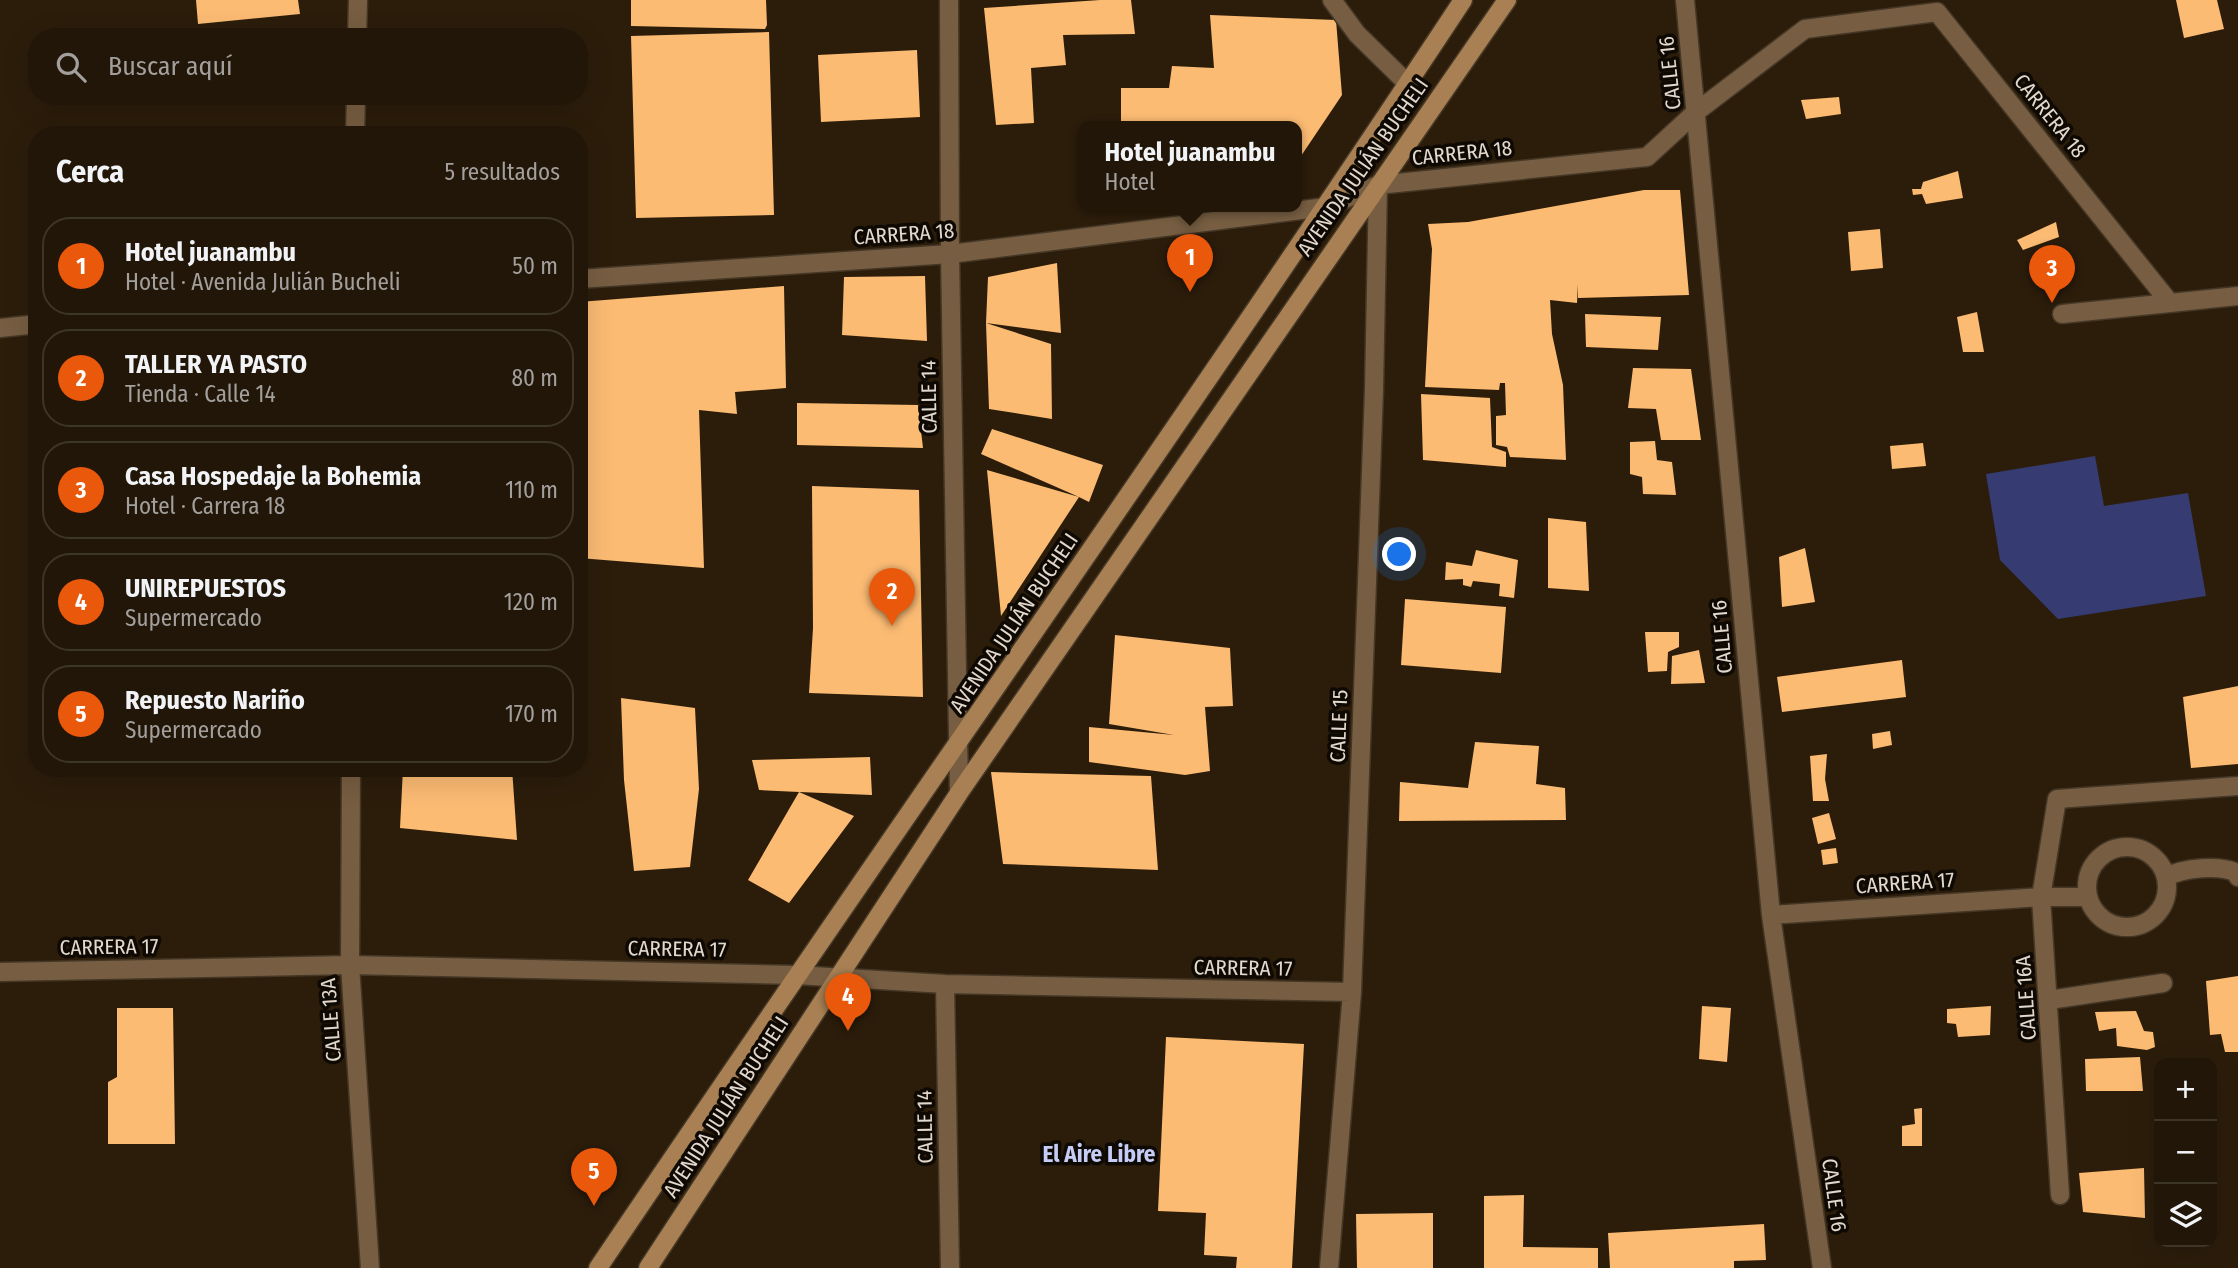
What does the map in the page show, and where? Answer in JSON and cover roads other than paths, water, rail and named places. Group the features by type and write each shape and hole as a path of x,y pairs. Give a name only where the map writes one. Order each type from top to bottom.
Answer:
{"street":[{"path":"357,28 358,0"},
{"name":"CALLE 14","path":"949,0 950,254 957,747 960,793"},
{"path":"1332,0 1357,34 1408,83"},
{"name":"AVENIDA JULIÁN BUCHELI","path":"598,1268 796,975 957,747 1326,206 1463,0"},
{"name":"AVENIDA JULIÁN BUCHELI","path":"648,1268 960,793 1507,0"},
{"name":"CALLE 16","path":"1685,0 1771,915 1822,1268"},
{"name":"CARRERA 18","path":"1302,209 1326,206 1378,185 1647,157 1696,112 1805,29 1937,12 2171,303"},
{"path":"355,126 356,105"},
{"name":"CALLE 15","path":"1329,1268 1352,992 1374,390 1378,185"},
{"name":"CARRERA 18","path":"588,278 950,254 1279,212"},
{"path":"2062,314 2238,296"},
{"path":"0,328 28,325"},
{"name":"CALLE 13A","path":"351,777 351,965 370,1268"},
{"name":"CALLE 16A","path":"2060,1195 2041,897 2057,799 2238,786"},
{"path":"2134,848 2148,854 2160,863 2166,877 2167,891 2163,906 2153,919 2138,926 2122,927 2108,922 2095,911 2088,897 2088,881 2093,866 2105,854 2120,849 2134,848"},
{"path":"2166,877 2183,872 2226,867 2238,877"},
{"name":"CARRERA 17","path":"1771,915 2041,897 2088,897"},
{"name":"CARRERA 17","path":"0,972 351,965 796,975 945,984 1352,992"},
{"path":"2049,1000 2163,983"},
{"name":"CALLE 14","path":"945,984 950,1268"}],"place":[{"name":"Hotel juanambu","path":"1190,292"},
{"name":"Casa Hospedaje la Bohemia","path":"2052,303"},
{"name":"TALLER YA PASTO","path":"892,626"},
{"name":"UNIREPUESTOS","path":"848,1031"},
{"name":"Repuesto Nariño","path":"594,1206"}],"district":[{"name":"El Aire Libre","path":"1099,1154"}]}
